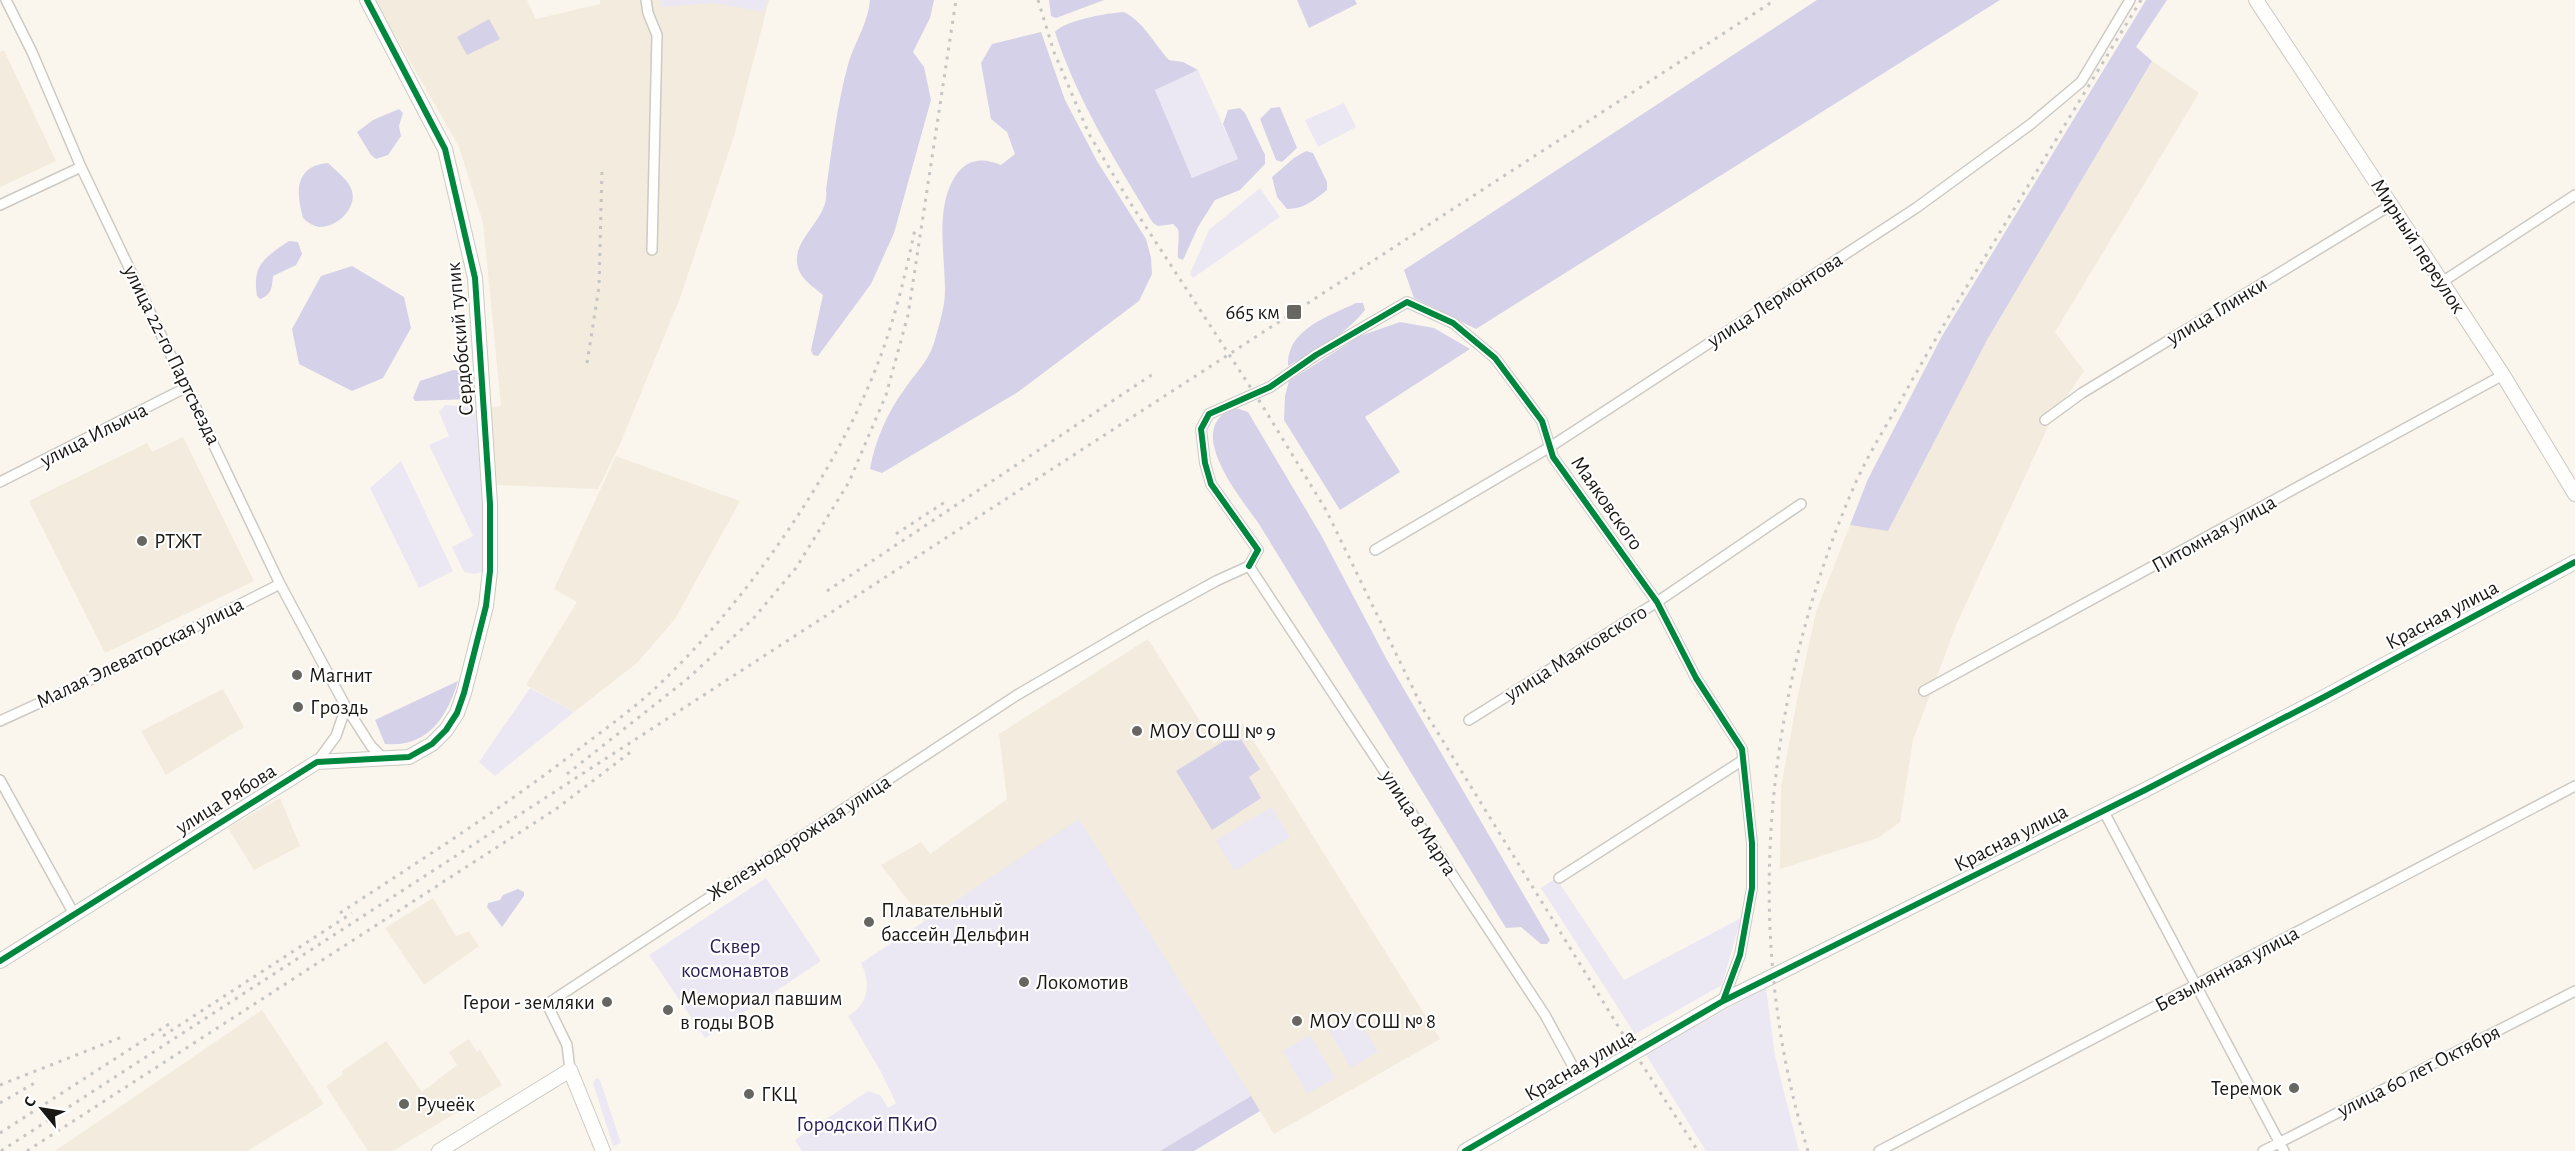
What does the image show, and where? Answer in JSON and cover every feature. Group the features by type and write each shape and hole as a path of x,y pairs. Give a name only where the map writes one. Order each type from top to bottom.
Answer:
{"street":[{"name":"улица 22-го Партсъезда","path":"6,0 32,52 81,167 280,584 346,707 371,746 385,760"},
{"name":"Сердобский тупик","path":"367,0 445,149 475,278 490,504 490,571 486,606 457,713 446,730 432,744 409,757 385,760"},
{"path":"646,0 648,13 657,35 652,250"},
{"name":"улица Лермонтова","path":"1375,550 1550,447 1916,208 2031,124 2081,82 2130,0"},
{"name":"Мирный переулок","path":"2256,0 2503,375 2575,494"},
{"path":"0,205 81,167"},
{"path":"2442,282 2575,195"},
{"name":"улица Глинки","path":"2045,420 2082,393 2391,205"},
{"name":"Маяковского","path":"1249,566 1258,550 1211,484 1205,463 1200,429 1209,414 1270,387 1316,355 1407,302 1453,323 1495,358 1542,421 1554,457 1657,602 1696,678 1742,748 1752,843 1752,888 1740,955 1724,1001"},
{"name":"Питомная улица","path":"1924,691 2503,375"},
{"name":"улица Ильича","path":"0,482 187,387"},
{"name":"улица Маяковского","path":"1469,720 1657,602 1801,504"},
{"name":"Красная улица","path":"1465,1151 1724,1001 2326,696 2575,562"},
{"name":"Железнодорожная улица","path":"570,1070 567,1045 548,1004 1017,695 1147,619 1216,581 1249,566"},
{"name":"улица 8 Марта","path":"1249,566 1545,1015 1582,1083"},
{"name":"Малая Элеваторская улица","path":"0,722 96,677 280,584"},
{"path":"317,762 336,736 346,707"},
{"path":"317,762 385,760"},
{"path":"1559,878 1743,760"},
{"name":"улица Рябова","path":"0,961 317,762"},
{"path":"0,780 74,914"},
{"name":"Безымянная улица","path":"1879,1151 2575,786"},
{"path":"2103,810 2281,1147"},
{"name":"улица 60 лет Октября","path":"2263,1151 2281,1147 2575,991"},
{"path":"439,1151 570,1070 603,1151"}],"shaded area":[{"path":"375,0 527,0 536,19 600,4 600,0 769,0 734,136 680,298 620,444 598,489 495,485 491,407 501,406 483,223 459,147"},
{"path":"870,0 934,0 930,18 913,52 924,67 931,100 894,233 871,284 818,356 813,355 811,350 823,295 802,276 797,264 798,253 826,202 841,93 849,61 864,24"},
{"path":"1049,0 1104,0 1056,18 1051,16"},
{"path":"1297,0 1355,0 1357,4 1309,28"},
{"path":"1817,0 2000,0 1476,329 1414,298 1404,270"},
{"path":"2146,0 2167,0 2136,47 2152,61 1987,340 1888,531 1850,525 1868,479 1942,336"},
{"path":"1124,12 1144,28 1169,60 1183,62 1198,70 1155,90 1192,178 1238,159 1223,124 1228,110 1240,108 1245,113 1265,155 1265,164 1240,190 1215,200 1198,227 1183,260 1178,258 1178,229 1173,224 1158,226 1153,223 1086,106 1055,32 1077,21"},
{"path":"489,19 500,39 467,55 457,37"},
{"path":"1041,32 1065,100 1097,161 1146,239 1152,274 1139,301 1018,392 882,473 870,469 878,438 887,418 927,359 936,336 945,296 942,233 948,191 954,178 969,163 987,161 1001,165 1015,154 1007,132 991,119 981,63 992,44"},
{"path":"4,50 56,161 0,187 0,52"},
{"path":"2152,61 2199,93 2055,332 2084,371 2053,416 1957,623 1913,740 1900,822 1878,838 1780,869 1781,787 1798,695 1816,612 1850,525 1888,531 1987,340"},
{"path":"1280,107 1297,148 1282,162 1276,160 1260,119 1271,108"},
{"path":"399,109 403,113 399,126 401,136 388,155 376,159 357,132 373,120"},
{"path":"1306,151 1313,153 1327,182 1327,190 1304,206 1287,209 1277,197 1272,177"},
{"path":"328,163 348,183 353,198 344,216 332,224 319,227 303,218 299,199 300,182 309,169"},
{"path":"289,241 298,242 302,254 296,265 273,276 269,293 260,299 257,296 256,285 258,269 273,252"},
{"path":"352,266 404,297 411,328 383,378 352,391 299,364 292,329 321,276"},
{"path":"1356,303 1363,303 1365,310 1357,319 1329,342 1288,366 1289,353 1294,342 1302,333 1323,319"},
{"path":"1400,322 1434,328 1470,349 1365,417 1400,472 1340,510 1284,420 1285,396 1289,381 1360,336"},
{"path":"453,370 471,371 471,399 415,401 413,398 420,381"},
{"path":"1236,408 1248,412 1321,535 1387,660 1550,940 1547,944 1541,944 1521,927 1506,928 1259,524 1224,472 1213,442 1214,428 1221,416"},
{"name":"РТЖТ","path":"183,437 254,581 105,653 29,501 147,443 152,452"},
{"path":"616,456 740,501 675,619 637,663 574,712 526,685 577,602 554,589"},
{"path":"1148,639 1214,743 1243,724 1440,1039 1274,1134 1079,820 924,921 881,865 921,842 930,854 1007,799 999,734"},
{"path":"458,681 448,707 433,728 424,736 400,744 385,744 375,720"},
{"path":"223,689 244,727 166,775 141,731"},
{"path":"1237,733 1260,769 1249,777 1261,798 1212,830 1176,771"},
{"path":"280,798 300,846 254,870 228,828"},
{"path":"518,889 524,892 524,896 502,927 487,907 488,903 500,900 503,895"},
{"path":"433,898 456,936 469,931 479,946 424,985 385,928"},
{"path":"262,1010 324,1104 247,1151 55,1151"},
{"name":"Ручеёк","path":"469,1039 477,1052 480,1050 502,1085 393,1151 368,1151 326,1086 343,1074 342,1071 386,1041 422,1092 457,1065 449,1052"},
{"path":"1251,1096 1260,1111 1194,1151 1160,1151"}],"green space":[{"path":"660,0 767,0 764,12 713,3 661,7"},
{"path":"1198,70 1238,159 1192,178 1155,90"},
{"path":"1344,103 1356,127 1318,147 1305,120"},
{"path":"1260,188 1280,217 1193,278 1190,274 1209,230"},
{"path":"445,405 471,407 476,411 485,534 485,571 475,574 464,572 452,547 473,536 429,445 449,436 439,412"},
{"path":"401,461 453,571 419,588 370,488"},
{"path":"530,688 574,712 495,776 479,762"},
{"path":"1272,807 1290,837 1234,871 1216,840"},
{"name":"Локомотив","path":"1079,819 1251,1096 1160,1151 802,1151 795,1140 868,1091 880,1095 888,1108 896,1103 881,1072 848,1016 860,1005 866,993 866,978 861,963"},
{"name":"Сквер космонавтов","path":"766,878 821,961 705,1038 649,955"},
{"path":"1556,878 1624,980 1741,918 1722,985 1635,1034 1541,888"},
{"path":"1766,988 1775,1056 1799,1151 1706,1151 1645,1053"},
{"path":"1354,1011 1378,1052 1351,1068 1327,1027"},
{"path":"1310,1035 1335,1078 1307,1094 1283,1051"},
{"path":"596,1078 600,1080 621,1143 613,1146 593,1083"}],"railway":[{"path":"567,774 686,680 752,620 796,568 849,482 886,395 908,315 956,0"},
{"path":"1038,0 1054,52 1089,134 1129,201 1262,405 1326,510 1422,707 1634,1052 1698,1151"},
{"path":"1,1151 1775,0"},
{"path":"1808,1151 1787,1069 1774,986 1769,902 1772,817 1782,733 1799,651 1822,570 1852,491 1868,457 1952,311 2141,0"},
{"path":"587,363 599,287 602,170"},
{"path":"340,913 497,809 558,765 650,693 719,621 784,536 840,445 863,400 886,340 915,229"},
{"path":"827,591 1153,374"},
{"path":"896,534 945,502"},
{"path":"27,1151 556,809 632,751"},
{"path":"163,1036 352,913"},
{"path":"0,1133 169,1024"},
{"path":"0,1085 122,1037"},
{"path":"0,1103 38,1081"}],"cycle path":[{"path":"0,961 317,762 409,757 432,744 446,730 457,713 486,606 490,571 490,504 475,278 445,149 367,0"},
{"path":"1249,566 1258,550 1211,484 1205,463 1201,429 1209,414 1270,387 1316,355 1407,302 1453,323 1495,358 1542,421 1553,457 1657,602 1696,678 1742,749 1752,843 1752,888 1740,955 1723,1001"},
{"path":"1465,1151 1723,1001 2145,790 2575,562"}],"place":[{"name":"665 км","path":"1294,312"},
{"name":"РТЖТ","path":"142,541"},
{"name":"Магнит","path":"297,675"},
{"name":"Гроздь","path":"298,707"},
{"name":"МОУ СОШ № 9","path":"1137,731"},
{"name":"Плавательный бассейн Дельфин","path":"869,922"},
{"name":"Локомотив","path":"1024,982"},
{"name":"Герои - земляки","path":"607,1002"},
{"name":"Мемориал павшим в годы ВОВ","path":"668,1010"},
{"name":"МОУ СОШ № 8","path":"1297,1021"},
{"name":"Теремок","path":"2294,1088"},
{"name":"ГКЦ","path":"749,1094"},
{"name":"Ручеёк","path":"404,1104"}],"park label":[{"name":"Городской ПКиО","path":"867,1124"}]}
